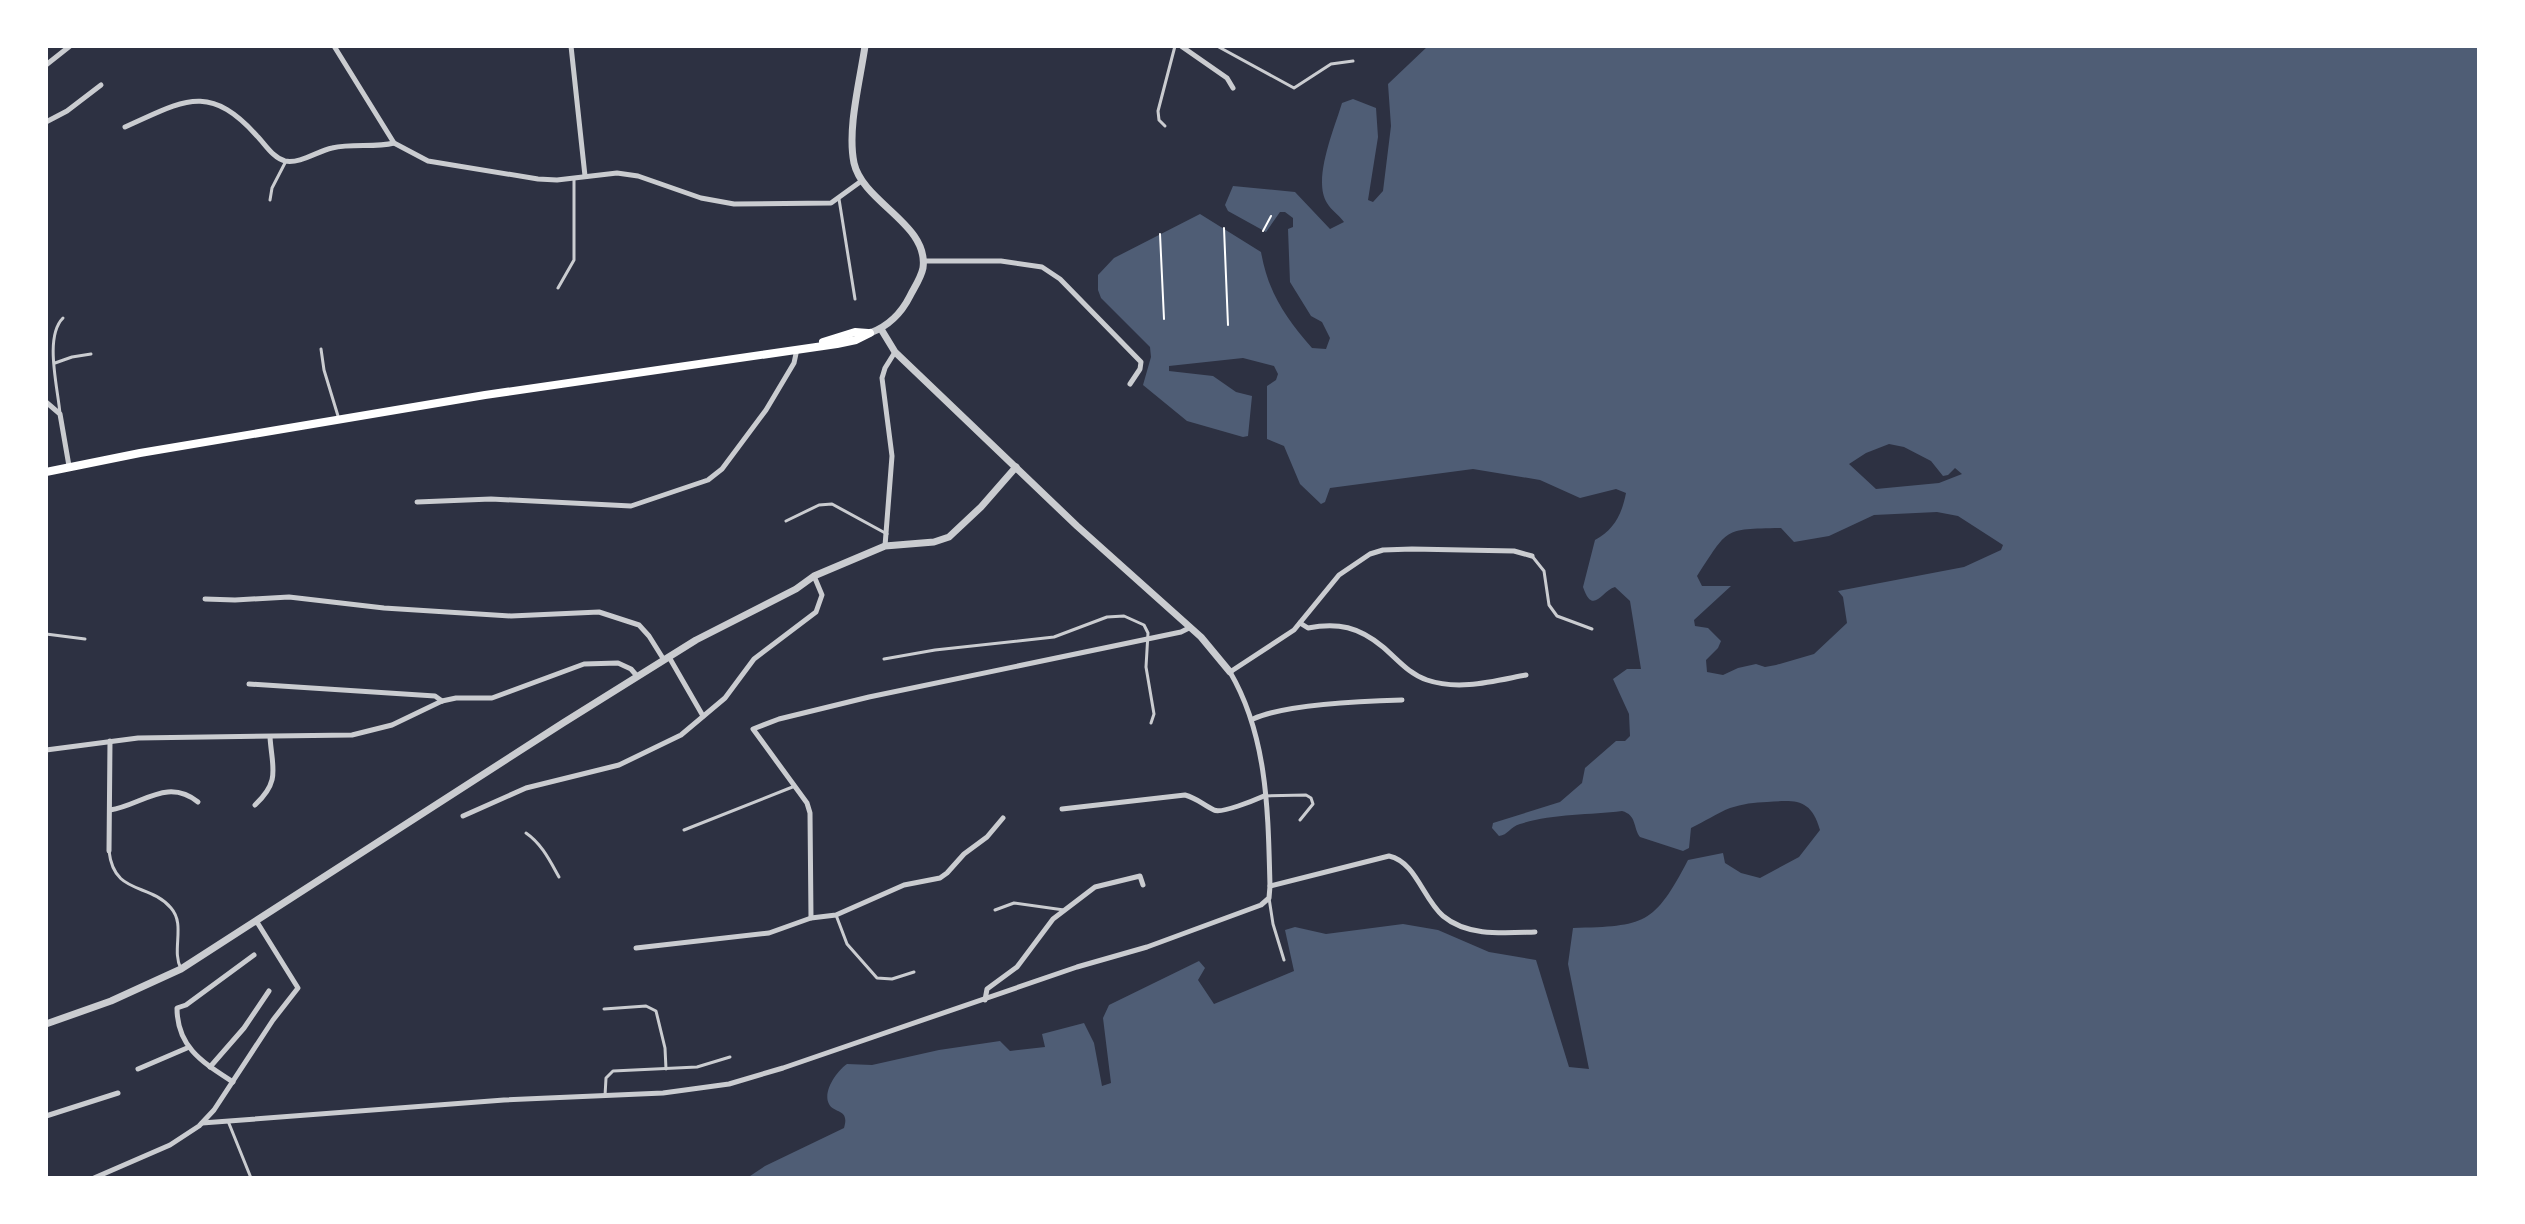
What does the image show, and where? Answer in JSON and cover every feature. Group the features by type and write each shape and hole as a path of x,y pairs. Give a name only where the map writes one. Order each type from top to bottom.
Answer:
{"main road":[{"path":"46,472 339,420 815,345 855,332 870,333"}],"street":[{"path":"46,65 70,46"},
{"path":"334,46 394,143 410,154 447,166 538,179 617,173 638,176 701,198 734,204 822,205 839,199 860,182"},
{"path":"571,46 585,176"},
{"path":"865,46 851,144 860,182 912,233 923,261 923,270 906,304 895,318 870,333"},
{"path":"1181,46 1227,78 1233,88"},
{"path":"46,122 67,111 101,85"},
{"path":"125,127 174,104 205,100 230,111 276,156 286,161 337,147 394,143"},
{"path":"923,261 1001,261 1042,267 1060,279 1141,362 1130,384"},
{"path":"202,1123 426,1105 701,1089 747,1080 1077,967 1147,947 1245,911 1269,898 1260,746 1253,719 1230,672 1201,637 895,352 881,329"},
{"path":"417,502 491,499 631,506 708,480 722,469 766,410 794,363 797,348"},
{"path":"885,546 892,456 882,378 895,352"},
{"path":"46,402 60,414 69,466"},
{"path":"46,1024 111,1001 181,969 563,723 667,659 796,589 814,576 885,546 934,542 949,537 1016,467"},
{"path":"1230,672 1300,623 1339,575 1354,562 1383,550 1514,551 1532,556"},
{"path":"463,816 526,788 619,765 681,735 725,698 754,659 816,612 822,595 814,576"},
{"path":"205,599 289,597 384,608 511,616 599,612 639,625 667,659 703,716"},
{"path":"1300,623 1308,628 1331,624 1350,628 1384,648 1409,671 1430,681 1461,686 1526,675"},
{"path":"811,918 810,813 807,803 753,729 779,719 869,697 1147,640 1189,628"},
{"path":"46,750 177,736 339,736 392,725 442,701 492,698 593,662 618,663 631,669 638,677"},
{"path":"249,684 435,696 442,701"},
{"path":"1253,719 1265,713 1292,709 1402,700"},
{"path":"255,805 267,794 273,780 270,737"},
{"path":"109,851 110,741"},
{"path":"110,810 152,793 166,791 177,791 198,802"},
{"path":"1062,809 1185,795 1195,797 1217,812 1223,812 1264,796"},
{"path":"636,948 769,933 811,918 836,915 904,885 940,878 987,837 1003,818"},
{"path":"1270,886 1389,856 1403,863 1432,904 1452,922 1487,932 1535,932"},
{"path":"985,1000 987,989 1017,967 1053,919 1095,887 1140,876 1143,885"},
{"path":"94,1178 170,1145 202,1123 298,988 257,922"},
{"path":"233,1082 187,1048 180,1033 177,1008 186,1005 254,955"},
{"path":"210,1067 236,1039 269,991"},
{"path":"138,1069 187,1048"},
{"path":"46,1116 118,1093"}],"lane":[{"path":"1165,126 1159,120 1158,111 1175,46"},
{"path":"1217,46 1294,88 1331,64 1353,61"},
{"path":"270,200 272,188 286,161"},
{"path":"558,288 574,260 574,178"},
{"path":"839,199 855,299"},
{"path":"60,414 54,332 63,318"},
{"path":"321,349 339,420"},
{"path":"55,363 91,354"},
{"path":"786,521 819,505 832,504 887,534"},
{"path":"1532,556 1544,571 1549,605 1557,616 1592,629"},
{"path":"884,659 1054,637 1114,616 1124,616 1144,625 1148,633 1146,667 1154,714 1151,723"},
{"path":"46,634 85,639"},
{"path":"684,830 795,786"},
{"path":"1264,796 1306,795 1311,798 1313,804 1300,820"},
{"path":"526,833 541,848 559,877"},
{"path":"109,851 110,861 121,881 158,897 175,913 178,928 176,952 181,969"},
{"path":"1269,898 1284,960"},
{"path":"995,910 1014,903 1064,910"},
{"path":"836,915 847,944 877,978 892,979 914,972"},
{"path":"604,1009 646,1006 656,1011 665,1048 666,1069"},
{"path":"605,1096 606,1078 613,1071 697,1067 730,1057"},
{"path":"228,1121 251,1178"}],"path":[{"path":"1263,231 1271,216"},
{"path":"1224,228 1228,325"},
{"path":"1160,234 1164,319"}],"water":[{"path":"1428,46 2479,46 2479,1178 747,1178 765,1166 844,1128 845,1117 831,1107 827,1099 829,1087 847,1064 872,1065 1000,1041 1010,1051 1045,1047 1042,1034 1084,1023 1094,1043 1102,1086 1111,1083 1103,1018 1109,1005 1199,961 1205,968 1198,980 1214,1004 1294,971 1285,930 1295,927 1326,934 1403,924 1438,930 1489,952 1536,960 1569,1067 1589,1069 1568,964 1573,928 1617,926 1645,918 1666,898 1688,860 1723,853 1725,863 1741,873 1760,878 1799,857 1820,830 1807,807 1786,801 1748,804 1720,812 1691,828 1689,848 1683,851 1640,837 1632,819 1622,811 1531,821 1499,836 1492,828 1493,823 1560,802 1582,783 1585,768 1616,741 1625,741 1630,736 1629,714 1613,679 1627,669 1641,669 1630,601 1615,587 1598,599 1590,600 1583,587 1595,540 1616,521 1626,493 1616,489 1580,498 1540,480 1473,469 1330,488 1325,502 1321,504 1300,484 1284,446 1267,439 1267,386 1276,380 1278,374 1274,366 1243,358 1169,366 1169,371 1213,376 1236,392 1252,396 1248,436 1243,437 1187,421 1143,385 1151,357 1150,347 1101,298 1098,275 1114,258 1200,214 1261,252 1268,280 1286,315 1312,348 1326,349 1330,338 1322,322 1311,316 1290,282 1288,229 1293,227 1293,218 1280,212 1266,232 1228,211 1225,205 1233,186 1295,192 1330,229 1344,222 1327,203 1322,181 1326,153 1342,103 1353,99 1376,108 1378,137 1368,200 1373,202 1383,191 1391,126 1388,84","holes":["1889,444 1904,447 1931,461 1943,476 1955,468 1962,474 1939,483 1876,489 1849,464","1937,512 1958,516 2003,545 2001,550 1964,567 1838,591 1843,597 1847,623 1814,654 1776,665 1765,667 1756,664 1738,668 1723,675 1707,672 1706,660 1721,641 1708,628 1695,626 1694,620 1731,586 1702,586 1697,576 1715,548 1729,534 1747,529 1781,528 1794,542 1829,536 1874,515"]}]}
